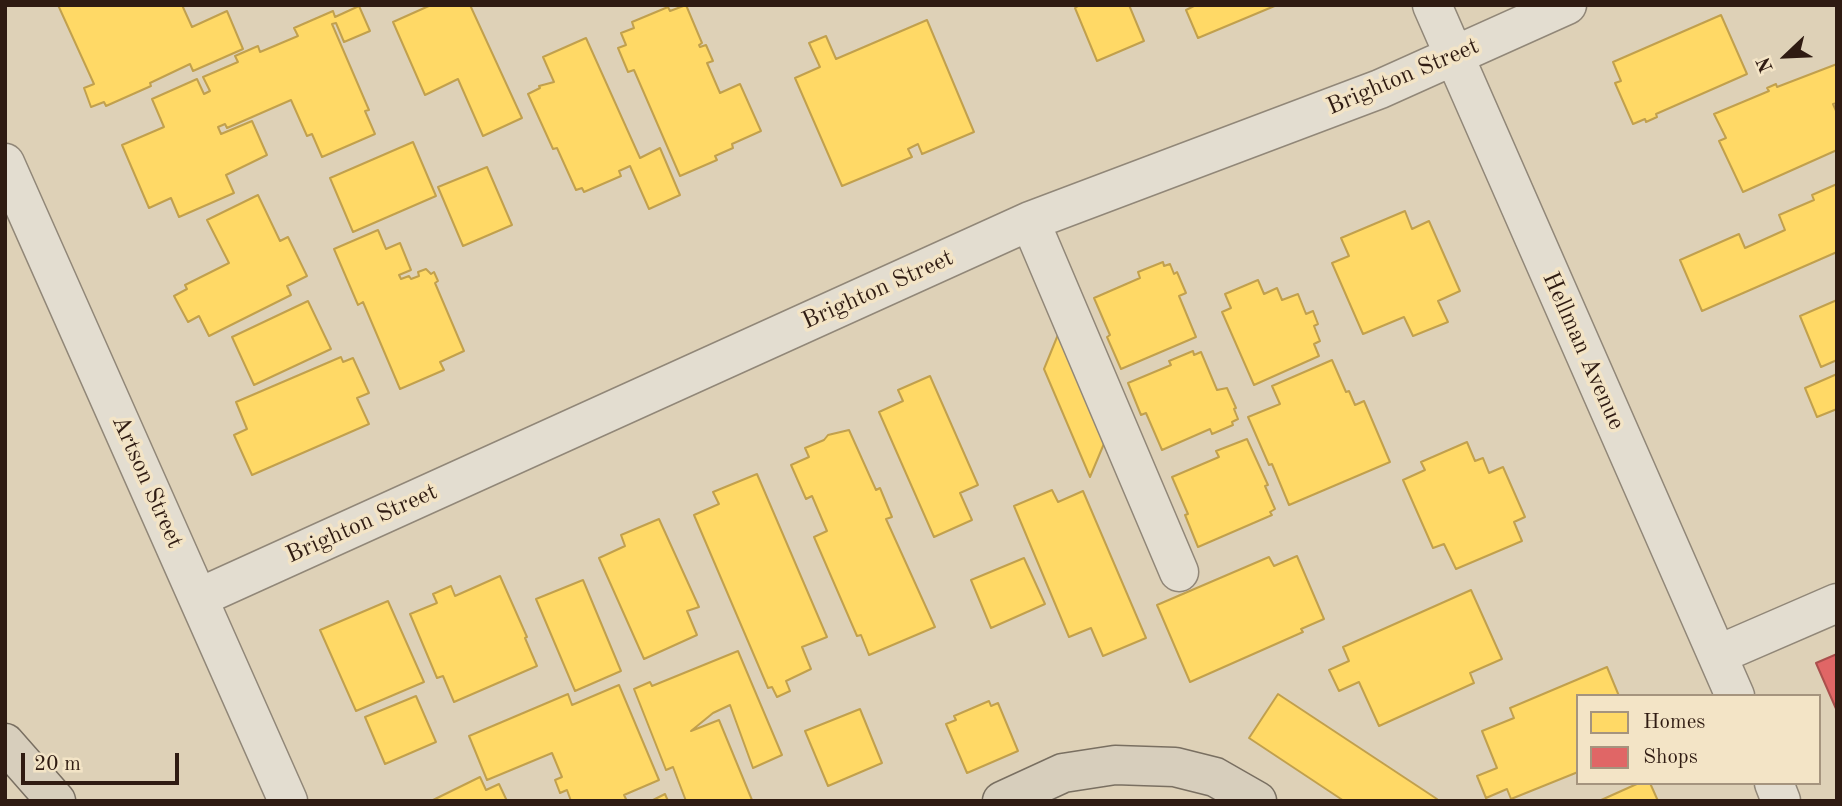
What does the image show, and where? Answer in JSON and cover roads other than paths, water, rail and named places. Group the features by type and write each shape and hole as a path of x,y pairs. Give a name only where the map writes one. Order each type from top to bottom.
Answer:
{"highway":[{"path":"5,743 56,801"},
{"path":"1003,801 1063,774 1115,765 1175,767 1215,777 1257,801"}],"street":[{"name":"Hellman Avenue","path":"1432,5 1734,694"},
{"name":"Brighton Street","path":"198,598 1030,221 1380,89 1567,5"},
{"name":"Artson Street","path":"5,163 288,801"},
{"path":"1030,221 1179,572"},
{"path":"1717,655 1837,603"},
{"path":"1775,785 1782,801"}]}
